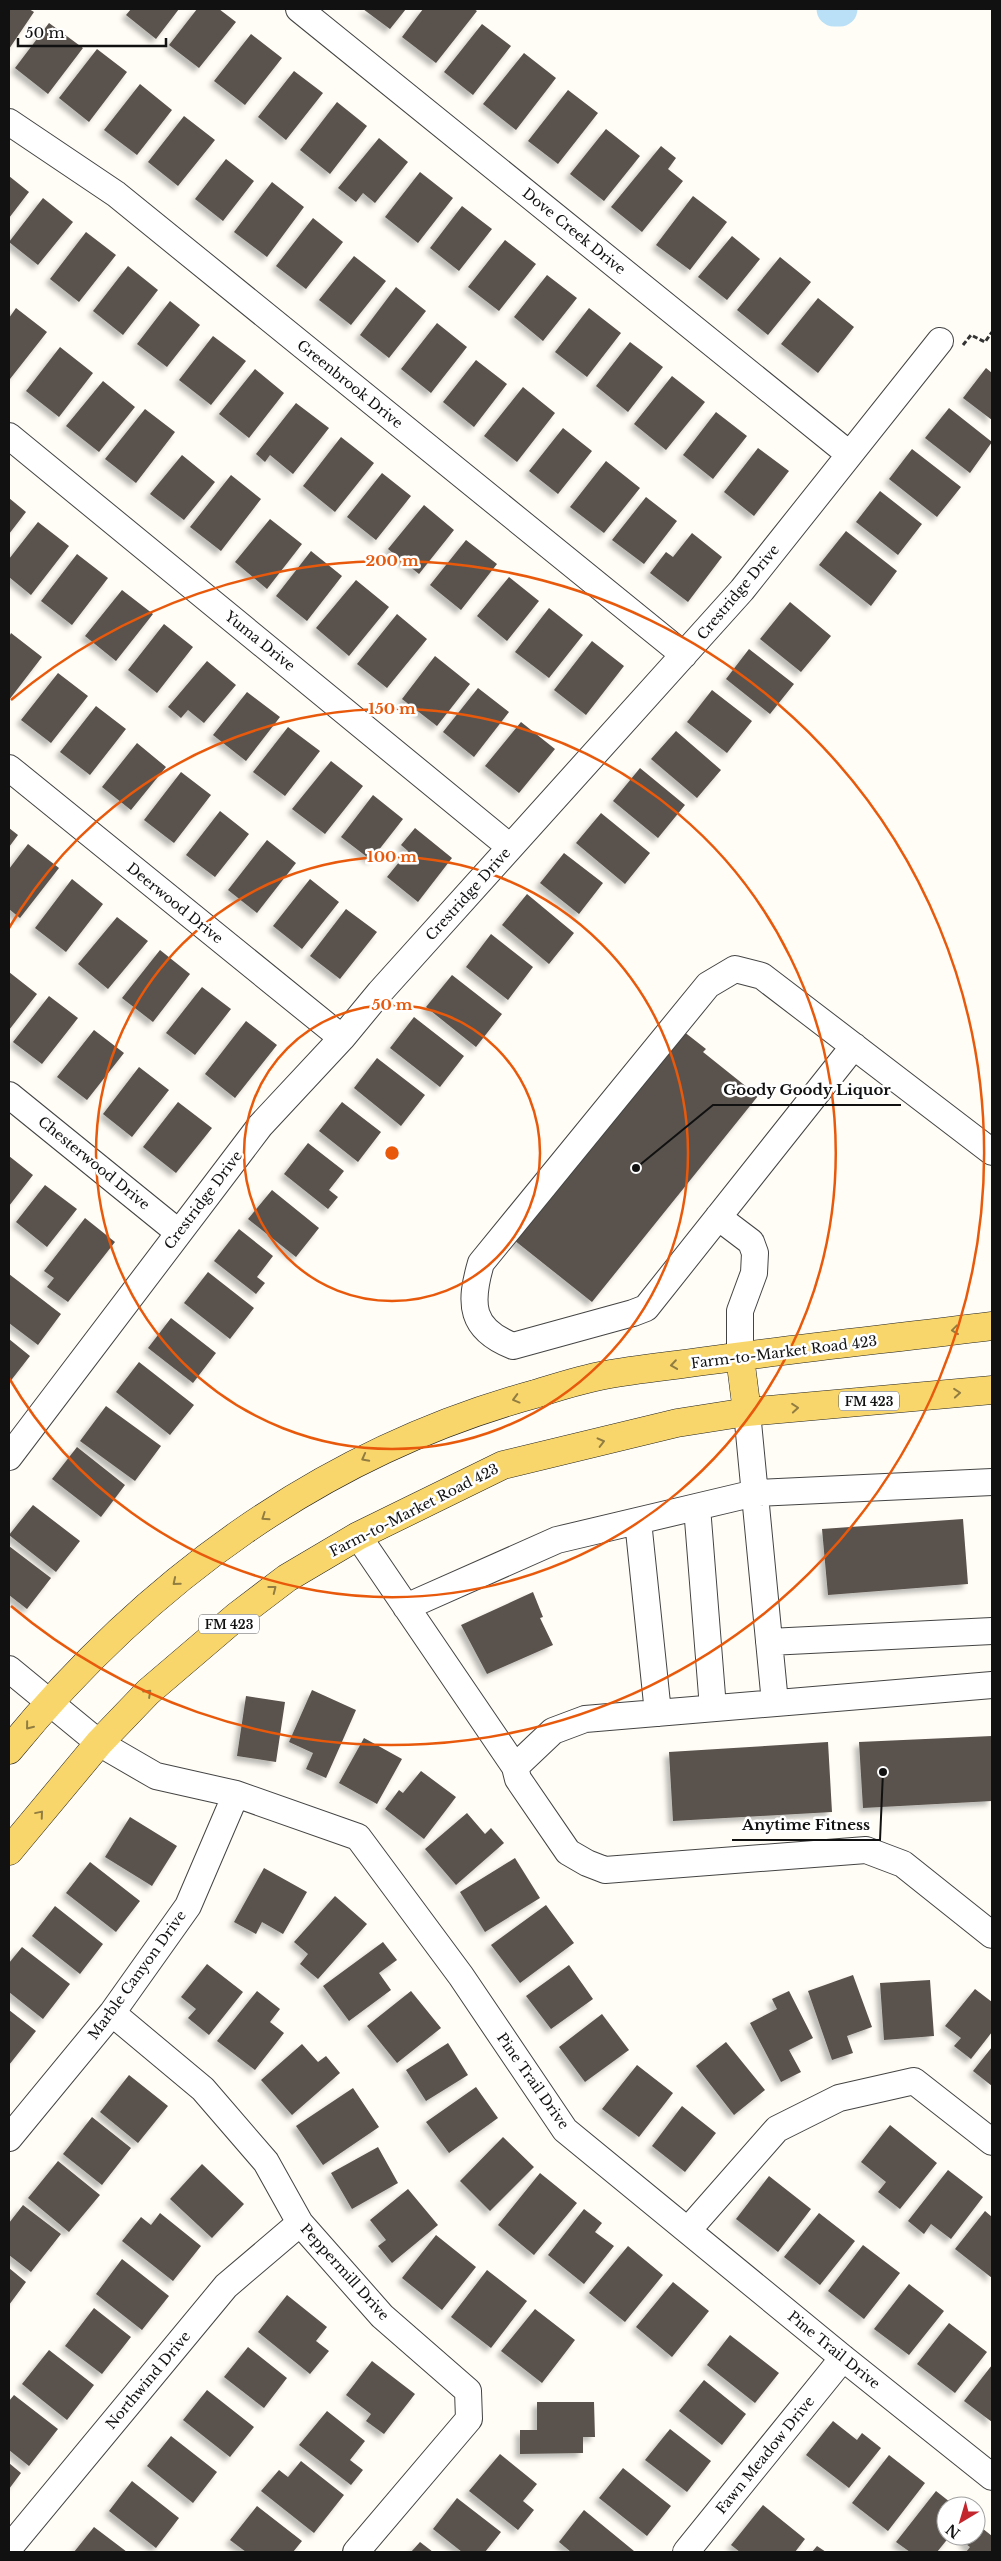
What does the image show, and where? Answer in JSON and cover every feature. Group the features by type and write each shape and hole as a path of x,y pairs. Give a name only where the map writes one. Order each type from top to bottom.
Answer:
{"main road":[{"name":"Farm-to-Market Road 423","path":"9,1750 48,1702 127,1623 214,1550 305,1490 382,1449 484,1408 603,1375 740,1356 992,1326"},
{"path":"740,1356 747,1412"},
{"name":"Farm-to-Market Road 423","path":"9,1852 99,1743 148,1692 237,1616 287,1578 358,1536 503,1465 677,1423 747,1412 992,1390"}],"street":[{"name":"Dove Creek Drive","path":"299,9 849,454"},
{"name":"Greenbrook Drive","path":"9,122 116,194 684,655"},
{"name":"Crestridge Drive","path":"9,1458 260,1126 342,1038 380,992 742,590 940,341"},
{"name":"Yuma Drive","path":"9,436 510,848"},
{"name":"Deerwood Drive","path":"9,768 342,1038"},
{"path":"854,1046 646,1308 513,1346 499,1340 483,1328 476,1314 473,1289 481,1263 708,984 735,969 762,976 854,1046 992,1152"},
{"name":"Chesterwood Drive","path":"9,1095 178,1232"},
{"path":"718,1217 750,1242 755,1253 754,1273 740,1311 740,1356"},
{"path":"747,1412 775,1703"},
{"path":"406,1606 557,1540 754,1493 992,1482"},
{"path":"697,1507 713,1708"},
{"path":"638,1521 658,1713"},
{"path":"358,1536 515,1768 518,1779 568,1852 587,1863 605,1870 866,1850 903,1864 992,1935"},
{"path":"769,1642 992,1631"},
{"name":"Pine Trail Drive","path":"9,1669 99,1743 156,1776 236,1794 358,1837 461,1976 565,2130 689,2229 843,2358 992,2477"},
{"path":"515,1768 553,1731 585,1719 992,1685"},
{"name":"Marble Canyon Drive","path":"9,2138 112,2013 188,1906 236,1794"},
{"name":"Peppermill Drive","path":"112,2013 203,2089 266,2162 300,2223 382,2316 468,2391 468,2419 356,2552"},
{"path":"689,2229 777,2129 839,2098 914,2081 992,2142"},
{"name":"Northwind Drive","path":"9,2548 226,2286 300,2223"},
{"name":"Fawn Meadow Drive","path":"686,2552 843,2358"}],"path":[{"path":"940,341 957,352 971,335 985,342 992,332"}],"building":[{"path":"9,9 29,9 34,12 9,49"},
{"path":"131,9 179,9 156,39 126,15"},
{"path":"197,9 219,9 236,22 199,68 169,45"},
{"path":"363,9 406,9 390,29"},
{"path":"423,9 474,9 477,11 436,63 402,37"},
{"path":"49,23 83,48 48,94 15,68"},
{"path":"482,24 511,46 473,95 444,72"},
{"path":"251,34 282,58 245,105 214,81"},
{"path":"97,49 127,72 89,122 59,98"},
{"path":"524,53 556,78 516,130 483,104"},
{"path":"294,71 323,93 286,140 258,117"},
{"path":"140,84 172,110 137,155 104,130"},
{"path":"568,90 598,113 558,164 528,141"},
{"path":"337,102 367,126 330,174 300,150"},
{"path":"184,116 215,140 178,186 148,162"},
{"path":"606,129 640,156 604,201 570,174"},
{"path":"379,138 408,162 375,203 363,193 356,202 338,188"},
{"path":"661,146 676,158 668,169 683,181 642,232 611,207"},
{"path":"226,159 254,181 223,221 195,199"},
{"path":"420,172 453,198 418,243 385,217"},
{"path":"9,176 29,192 9,218"},
{"path":"272,182 304,207 267,257 234,232"},
{"path":"693,196 727,222 690,270 656,245"},
{"path":"43,198 73,222 38,265 9,242"},
{"path":"462,206 492,229 459,271 430,248"},
{"path":"313,218 343,242 306,289 276,266"},
{"path":"86,232 116,255 79,302 50,279"},
{"path":"732,236 760,259 727,300 698,277"},
{"path":"505,240 536,264 499,311 468,287"},
{"path":"354,256 386,281 351,325 319,300"},
{"path":"780,257 811,282 768,335 737,310"},
{"path":"128,266 158,290 123,335 93,311"},
{"path":"547,275 577,298 543,341 514,317"},
{"path":"396,287 426,311 389,358 360,335"},
{"path":"818,298 854,327 818,373 781,344"},
{"path":"170,301 200,325 167,367 137,344"},
{"path":"16,308 47,332 10,379 9,318"},
{"path":"589,308 621,333 587,377 555,352"},
{"path":"437,323 467,347 431,393 401,369"},
{"path":"213,336 246,361 211,405 179,380"},
{"path":"630,342 663,367 628,412 596,386"},
{"path":"60,347 93,373 59,417 26,391"},
{"path":"476,360 507,384 474,427 443,402"},
{"path":"986,368 992,373 992,420 963,398"},
{"path":"255,369 284,393 249,438 219,414"},
{"path":"672,376 705,402 666,450 634,424"},
{"path":"103,381 135,407 99,452 66,426"},
{"path":"523,387 555,413 517,462 484,436"},
{"path":"296,403 329,428 293,474 270,455 265,462 256,454"},
{"path":"949,408 992,442 970,473 925,438"},
{"path":"145,409 175,432 136,483 105,459"},
{"path":"716,412 747,436 713,479 683,455"},
{"path":"563,428 592,451 558,494 529,471"},
{"path":"341,437 374,463 335,512 303,486"},
{"path":"758,448 789,471 754,516 724,492"},
{"path":"912,449 961,487 937,517 889,479"},
{"path":"182,455 215,482 184,520 150,494"},
{"path":"606,461 640,488 604,533 570,507"},
{"path":"382,473 411,496 376,540 347,517"},
{"path":"231,475 261,499 221,551 190,527"},
{"path":"880,491 922,524 898,555 856,522"},
{"path":"646,497 677,521 644,564 612,540"},
{"path":"9,498 26,512 9,534"},
{"path":"424,505 454,530 419,574 388,549"},
{"path":"270,519 302,544 267,589 235,562"},
{"path":"38,522 69,546 31,595 9,577 9,559"},
{"path":"846,531 897,571 871,606 819,565"},
{"path":"692,533 722,557 688,602 650,573 666,552 673,557"},
{"path":"466,540 497,564 461,610 430,585"},
{"path":"311,551 342,576 307,621 276,596"},
{"path":"77,554 108,578 72,625 41,601"},
{"path":"509,577 539,601 507,641 477,616"},
{"path":"356,580 389,607 349,656 316,628"},
{"path":"122,590 153,614 116,661 85,636"},
{"path":"790,602 831,636 801,672 760,639"},
{"path":"549,608 583,635 549,678 515,652"},
{"path":"397,614 427,639 387,688 357,664"},
{"path":"164,624 193,647 157,693 128,670"},
{"path":"11,633 42,657 9,700 9,637"},
{"path":"592,641 624,666 586,715 554,690"},
{"path":"749,649 794,684 770,714 726,679"},
{"path":"435,656 470,684 437,726 402,699"},
{"path":"207,661 236,685 204,723 188,710 181,718 168,707"},
{"path":"58,673 88,696 51,743 21,720"},
{"path":"478,688 509,712 474,757 443,732"},
{"path":"712,690 752,721 727,753 687,722"},
{"path":"247,692 280,717 246,761 213,735"},
{"path":"96,706 126,729 90,775 60,752"},
{"path":"521,722 555,749 519,793 485,766"},
{"path":"288,727 320,751 285,796 253,772"},
{"path":"676,731 721,770 697,798 651,759"},
{"path":"137,743 166,767 131,810 102,787"},
{"path":"331,761 363,786 325,834 292,809"},
{"path":"640,768 685,805 658,838 613,801"},
{"path":"181,772 211,795 174,843 144,820"},
{"path":"373,795 403,819 371,860 341,837"},
{"path":"220,811 249,834 215,877 186,855"},
{"path":"601,813 650,853 625,884 576,843"},
{"path":"9,828 18,835 9,847"},
{"path":"415,828 452,858 418,902 387,877 408,851 401,845"},
{"path":"267,840 296,863 257,913 228,890"},
{"path":"28,844 59,868 20,918 9,909 9,869"},
{"path":"564,853 603,883 579,914 540,883"},
{"path":"72,879 103,904 66,952 35,928"},
{"path":"310,879 339,902 302,949 273,926"},
{"path":"527,894 574,933 549,964 502,925"},
{"path":"346,909 377,932 340,979 310,956"},
{"path":"117,917 148,941 108,989 78,964"},
{"path":"491,934 533,967 508,1000 466,967"},
{"path":"160,950 190,974 153,1022 122,998"},
{"path":"9,972 37,994 9,1030"},
{"path":"452,975 502,1014 476,1047 426,1007"},
{"path":"202,987 231,1009 195,1055 166,1033"},
{"path":"49,996 78,1018 42,1064 13,1042"},
{"path":"414,1017 464,1056 440,1087 390,1048"},
{"path":"246,1021 277,1045 235,1098 205,1074"},
{"path":"94,1030 124,1053 87,1100 57,1077"},
{"path":"683,1031 706,1049 703,1052 758,1096 592,1302 514,1240"},
{"path":"377,1058 425,1095 401,1126 354,1088"},
{"path":"139,1067 169,1090 132,1137 103,1114"},
{"path":"178,1102 212,1128 176,1173 143,1147"},
{"path":"342,1102 381,1132 358,1162 319,1131"},
{"path":"308,1143 344,1171 329,1190 338,1197 328,1209 284,1174"},
{"path":"9,1156 33,1175 9,1206"},
{"path":"45,1185 77,1209 47,1247 16,1222"},
{"path":"272,1190 319,1228 296,1257 248,1219"},
{"path":"85,1218 115,1242 68,1302 47,1287 54,1278 44,1271"},
{"path":"239,1229 273,1256 257,1277 265,1283 256,1294 214,1261"},
{"path":"208,1272 254,1308 230,1339 184,1303"},
{"path":"9,1274 61,1314 38,1345 9,1323"},
{"path":"171,1318 216,1353 193,1383 148,1348"},
{"path":"9,1339 30,1356 9,1383"},
{"path":"139,1362 194,1405 170,1435 116,1392"},
{"path":"106,1406 161,1446 135,1481 80,1441"},
{"path":"77,1447 125,1485 101,1517 52,1479"},
{"path":"33,1505 80,1541 56,1572 9,1535"},
{"path":"963,1519 968,1584 828,1595 822,1529"},
{"path":"9,1546 51,1578 27,1609 9,1595"},
{"path":"533,1592 543,1617 540,1618 553,1645 487,1674 461,1625"},
{"path":"312,1690 356,1710 326,1778 306,1769 313,1753 289,1742"},
{"path":"246,1696 285,1702 276,1762 237,1756"},
{"path":"992,1736 992,1801 863,1808 859,1742"},
{"path":"364,1738 402,1759 377,1804 339,1783"},
{"path":"828,1742 832,1812 673,1821 669,1752"},
{"path":"421,1771 456,1797 424,1839 385,1809 399,1790 403,1793"},
{"path":"467,1813 485,1834 491,1828 504,1843 456,1885 425,1849"},
{"path":"130,1817 177,1846 152,1886 105,1857"},
{"path":"515,1858 540,1898 485,1932 460,1892"},
{"path":"90,1862 140,1901 116,1932 66,1893"},
{"path":"264,1868 307,1892 283,1934 262,1922 256,1934 234,1922"},
{"path":"335,1896 367,1924 318,1979 300,1964 308,1954 294,1942"},
{"path":"546,1905 574,1943 520,1983 491,1945"},
{"path":"55,1906 103,1944 80,1974 32,1936"},
{"path":"383,1942 397,1960 379,1973 391,1990 349,2021 323,1986"},
{"path":"22,1947 70,1984 43,2019 9,1992 9,1963"},
{"path":"207,1964 243,1992 209,2035 188,2018 196,2009 181,1997"},
{"path":"569,1965 593,1999 551,2029 526,1996"},
{"path":"853,1975 872,2027 847,2036 853,2053 832,2060 808,1991"},
{"path":"930,1980 934,2036 884,2040 880,1983"},
{"path":"975,1989 992,2002 992,2032 971,2059 954,2046 961,2038 945,2026"},
{"path":"257,1991 280,2009 270,2022 284,2033 255,2070 217,2041"},
{"path":"411,1991 441,2028 397,2063 367,2026"},
{"path":"789,1991 813,2038 789,2050 801,2072 781,2082 750,2023 777,2009 772,1999"},
{"path":"9,2010 36,2031 9,2065"},
{"path":"602,2014 629,2050 585,2082 559,2047"},
{"path":"726,2042 765,2090 734,2115 696,2066"},
{"path":"448,2043 468,2075 426,2101 406,2070"},
{"path":"302,2044 318,2062 326,2056 340,2073 292,2115 261,2080"},
{"path":"992,2047 992,2086 973,2071"},
{"path":"637,2065 673,2093 639,2137 602,2109"},
{"path":"129,2075 168,2106 138,2143 100,2112"},
{"path":"476,2087 498,2118 449,2153 426,2122"},
{"path":"353,2088 379,2127 323,2165 296,2126"},
{"path":"682,2106 716,2133 685,2172 652,2146"},
{"path":"92,2117 131,2148 102,2185 63,2154"},
{"path":"890,2125 937,2163 900,2209 878,2192 886,2182 861,2162"},
{"path":"503,2137 534,2167 490,2211 460,2181"},
{"path":"378,2147 398,2183 352,2209 331,2173"},
{"path":"58,2161 100,2195 69,2232 28,2198"},
{"path":"202,2164 244,2204 212,2238 170,2199"},
{"path":"948,2170 983,2197 951,2239 931,2224 924,2234 908,2221"},
{"path":"540,2173 577,2203 534,2255 498,2225"},
{"path":"769,2176 811,2209 778,2252 736,2219"},
{"path":"408,2189 438,2225 392,2263 378,2246 386,2240 370,2220"},
{"path":"23,2205 61,2234 31,2272 9,2255 9,2223"},
{"path":"584,2209 602,2223 595,2232 614,2246 584,2284 548,2255"},
{"path":"985,2211 992,2217 992,2278 955,2249"},
{"path":"160,2213 201,2246 173,2281 122,2241 141,2217 151,2225"},
{"path":"819,2213 855,2241 820,2285 784,2257"},
{"path":"436,2235 476,2267 442,2310 402,2278"},
{"path":"863,2245 900,2273 864,2319 828,2291"},
{"path":"628,2246 663,2275 625,2322 589,2293"},
{"path":"122,2259 169,2296 142,2330 96,2294"},
{"path":"9,2268 26,2282 9,2305"},
{"path":"487,2270 527,2301 491,2348 451,2317"},
{"path":"673,2282 709,2311 672,2357 636,2327"},
{"path":"909,2284 944,2311 909,2355 874,2329"},
{"path":"287,2295 327,2327 316,2341 329,2351 310,2374 258,2332"},
{"path":"94,2308 131,2337 102,2374 65,2346"},
{"path":"535,2309 575,2340 542,2383 501,2351"},
{"path":"949,2323 987,2352 955,2393 917,2364"},
{"path":"730,2335 779,2373 755,2403 707,2365"},
{"path":"248,2347 287,2378 264,2408 224,2377"},
{"path":"49,2350 94,2385 67,2420 22,2384"},
{"path":"372,2361 415,2394 384,2434 366,2421 371,2414 346,2395"},
{"path":"992,2365 992,2422 964,2401"},
{"path":"704,2380 746,2414 722,2445 679,2411"},
{"path":"207,2390 254,2427 230,2457 183,2420"},
{"path":"14,2395 58,2429 29,2466 9,2450 9,2401"},
{"path":"537,2402 594,2402 595,2437 583,2437 583,2453 520,2454 520,2430 537,2430"},
{"path":"327,2411 365,2441 350,2460 363,2470 351,2485 299,2445"},
{"path":"833,2421 857,2440 862,2433 881,2448 849,2488 806,2455"},
{"path":"670,2429 711,2461 687,2492 645,2460"},
{"path":"171,2436 217,2472 193,2503 147,2466"},
{"path":"500,2454 537,2484 523,2501 534,2510 518,2530 469,2491"},
{"path":"889,2455 925,2483 888,2531 852,2503"},
{"path":"301,2461 344,2495 314,2533 261,2491 279,2470 288,2477"},
{"path":"9,2463 21,2473 9,2489"},
{"path":"623,2468 671,2506 647,2536 599,2498"},
{"path":"132,2481 179,2518 156,2548 109,2511"},
{"path":"936,2491 942,2496 936,2496 936,2546 942,2546 937,2552 910,2552 896,2542"},
{"path":"457,2498 501,2532 485,2552 462,2552 433,2529"},
{"path":"763,2505 805,2539 795,2552 740,2552 731,2545"},
{"path":"257,2506 302,2541 293,2552 246,2552 230,2540"},
{"path":"584,2510 634,2552 571,2552 559,2542"},
{"path":"94,2527 127,2552 74,2552"},
{"path":"986,2531 992,2536 992,2552 966,2552 970,2547 969,2546 986,2546"},
{"path":"420,2542 433,2552 411,2552"},
{"path":"817,2546 826,2552 812,2552"}],"waterway":[{"path":"834,9 840,9"}],"place":[{"name":"Goody Goody Liquor","path":"636,1168"},
{"name":"Anytime Fitness","path":"883,1772"}]}
